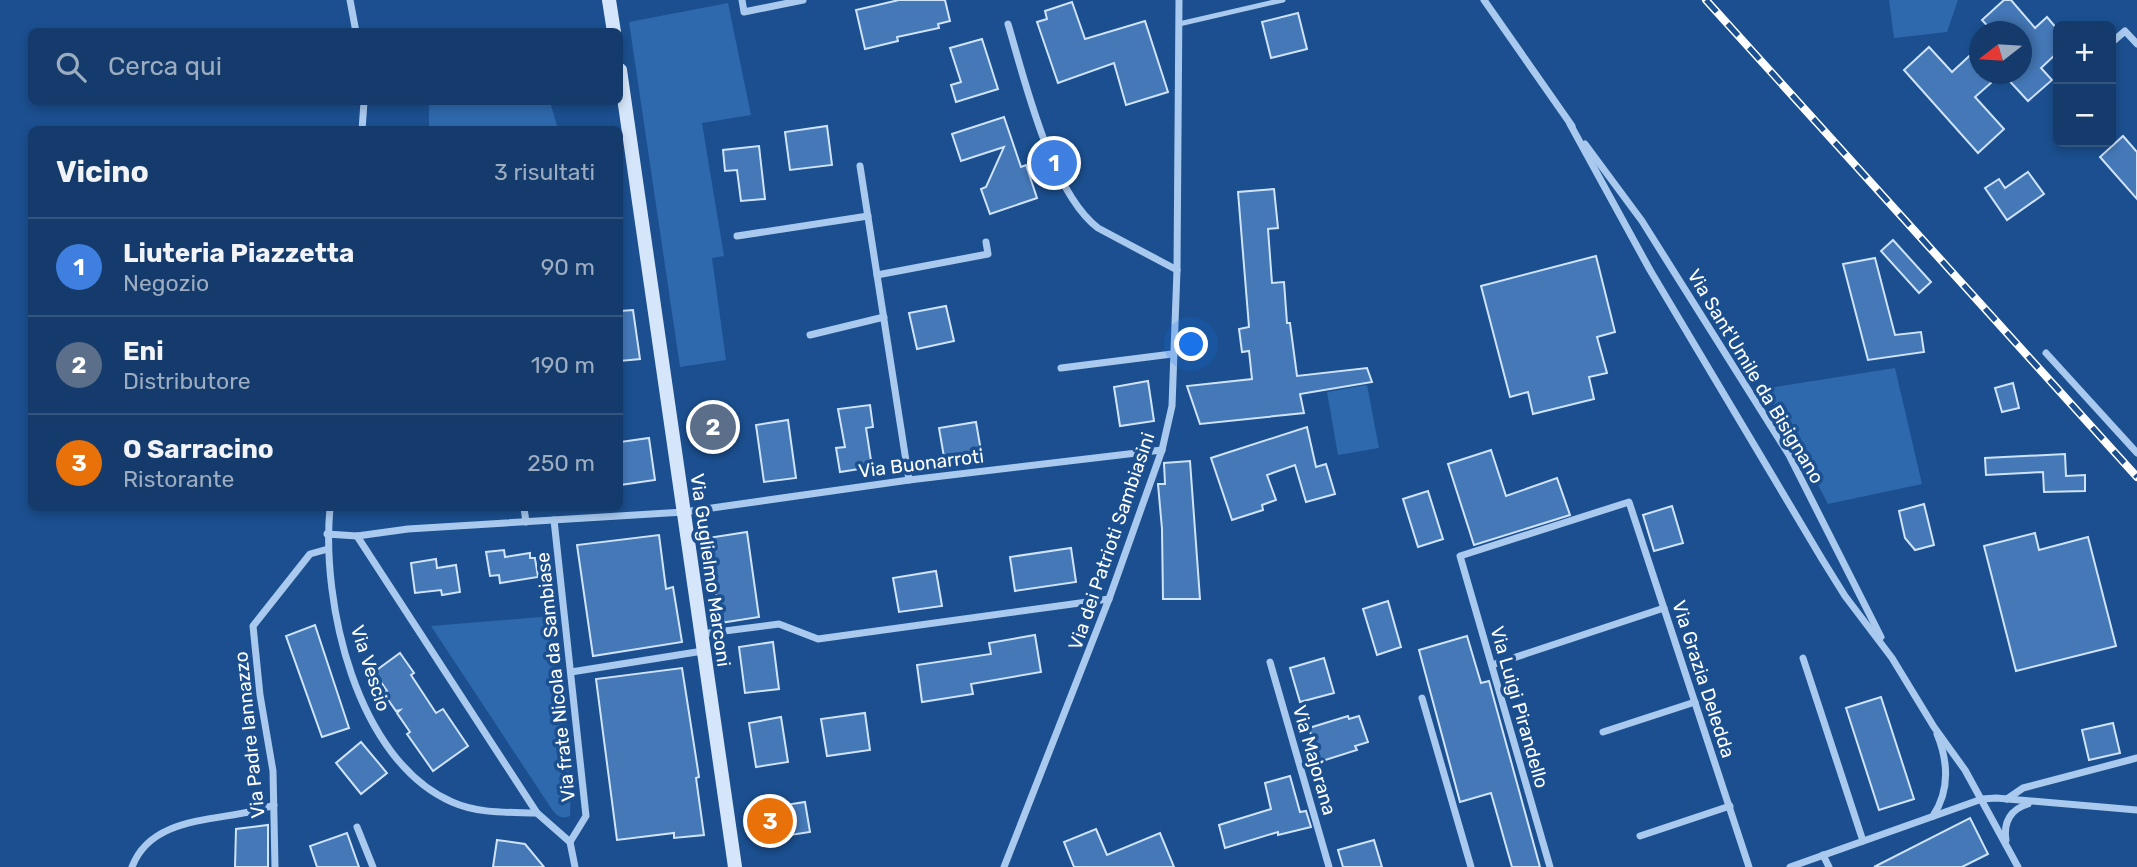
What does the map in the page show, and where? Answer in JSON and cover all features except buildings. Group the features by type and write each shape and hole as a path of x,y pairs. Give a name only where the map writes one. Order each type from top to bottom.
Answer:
{"main road":[{"path":"609,0 613,28"},
{"name":"Via Guglielmo Marconi","path":"623,91 735,867"}],"street":[{"path":"351,0 355,28"},
{"path":"742,0 744,12 803,0"},
{"name":"Via dei Patrioti Sambiasini","path":"1004,867 1110,599 1162,450 1172,406 1177,270 1179,0"},
{"name":"Via Sant'Umile da Bisignano","path":"1484,0 1570,124 1642,221 1789,455 1892,658"},
{"path":"1007,24 1042,135 1075,206 1098,228 1177,270"},
{"path":"2116,39 2125,31 2137,44"},
{"path":"362,126 364,105"},
{"name":"Via Sant'Umile da Bisignano","path":"1570,124 1650,270 1822,559 1892,658 1934,727"},
{"path":"860,166 909,480"},
{"path":"737,236 868,216"},
{"path":"877,275 988,254 986,242"},
{"path":"810,335 884,317"},
{"path":"2046,353 2137,453"},
{"path":"1060,368 1172,354"},
{"name":"Via Buonarroti","path":"327,534 357,536 408,529 684,512 909,480 1162,450"},
{"name":"Via Luigi Pirandello","path":"1550,867 1460,556 1629,502"},
{"name":"Via Grazia Deledda","path":"1629,502 1749,867"},
{"name":"Via Vescio","path":"330,511 328,549 339,626 360,697 377,732 401,766 432,791 452,802 472,809 537,813"},
{"path":"524,511 526,522"},
{"name":"Via frate Nicola da Sambiase","path":"554,520 586,816 570,842"},
{"path":"357,536 537,813 570,842 575,867"},
{"name":"Via Padre Iannazzo","path":"275,867 273,771 260,695 253,626 310,554 328,549"},
{"path":"701,634 779,624 818,639 1110,599"},
{"path":"1492,665 1664,608"},
{"path":"571,672 704,651"},
{"path":"1803,658 1863,841"},
{"name":"Via Majorana","path":"1270,662 1329,867"},
{"path":"1422,698 1471,867"},
{"path":"1603,732 1695,702"},
{"path":"1933,816 1943,798 1946,766 1934,727"},
{"path":"1934,727 1965,769 2018,867"},
{"path":"2006,799 2023,788 2137,758"},
{"path":"1790,867 1982,799 2137,810"},
{"path":"2009,850 2005,834 2007,820 2017,808 2034,802"},
{"path":"132,867 144,848 171,828 252,813 274,805"},
{"path":"1640,836 1730,806"},
{"path":"358,827 373,867"},
{"path":"1822,855 1829,867"}],"lane":[{"path":"1179,24 1283,0"}],"shaded area":[{"path":"1889,0 1958,0 1947,32 1894,38"},
{"path":"728,3 751,115 702,123 724,256 712,258 726,360 680,367 629,22"},
{"path":"429,105 551,105 557,126 429,126"},
{"path":"1895,368 1922,484 1828,504 1798,446 1763,389"},
{"path":"1367,385 1379,448 1338,455 1327,392"},
{"path":"553,616 571,787 570,816 564,817 557,815 551,808 431,626"}],"railway":[{"path":"1706,0 2137,477"}],"place":[{"name":"Liuteria Piazzetta","path":"1054,163"},
{"name":"Eni","path":"713,427"},
{"name":"O Sarracino","path":"770,821"}]}
